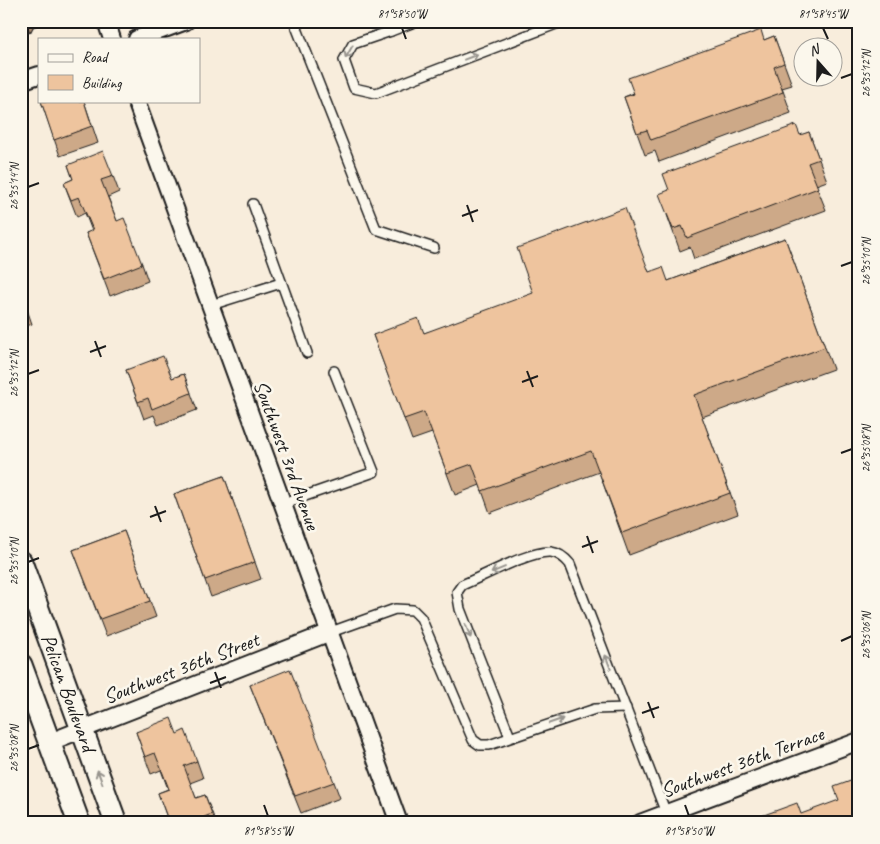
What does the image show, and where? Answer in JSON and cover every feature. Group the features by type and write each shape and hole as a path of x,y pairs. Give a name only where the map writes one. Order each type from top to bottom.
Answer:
{"street":[{"path":"106,21 112,38"},
{"path":"141,38 186,21"},
{"path":"21,81 38,75"},
{"name":"Southwest 3rd Avenue","path":"136,102 211,304 328,634 399,823"},
{"name":"Pelican Boulevard","path":"21,562 116,823"},
{"name":"Southwest 36th Street","path":"50,742 328,634"},
{"name":"Pelican Boulevard","path":"21,665 80,823"},
{"name":"Southwest 36th Terrace","path":"640,823 859,741"}],"lane":[{"path":"294,21 376,229 434,248"},
{"path":"388,21 391,31"},
{"path":"417,21 353,44 344,60 354,88 376,92 564,21"},
{"path":"253,204 307,354"},
{"path":"211,304 281,282"},
{"path":"282,504 374,472 334,371"},
{"path":"510,737 460,609 457,592 462,585 533,555 550,552 564,557 570,564 666,813"},
{"path":"328,634 395,608 413,610 421,618 473,740 480,746 489,745 595,708 626,708"}],"building":[{"path":"761,30 764,40 774,36 784,63 774,67 783,92 651,140 647,130 637,133 624,97 634,94 628,78"},
{"path":"41,102 84,102 92,126 54,140"},
{"path":"796,125 800,135 809,132 819,159 808,163 818,188 687,238 682,226 673,229 659,194 669,190 663,174"},
{"path":"103,151 113,176 101,180 117,221 124,218 142,264 104,279 86,233 93,230 79,197 71,200 64,183 73,179 68,165"},
{"path":"625,208 649,272 663,267 668,281 785,238 825,347 694,395 730,493 622,533 591,451 482,491 472,464 447,473 424,412 404,419 373,335 418,318 424,333 533,293 517,248"},
{"path":"21,293 26,307 21,309"},
{"path":"163,356 172,378 184,374 191,393 152,409 148,398 138,402 126,370"},
{"path":"224,476 255,562 205,580 174,494"},
{"path":"124,531 150,601 100,619 73,550"},
{"path":"290,669 334,782 295,796 250,685"},
{"path":"171,718 177,734 185,730 197,761 184,766 196,798 205,795 212,814 204,817 206,823 177,823 175,818 168,820 158,793 169,789 155,753 145,757 136,732"},
{"path":"859,778 859,823 742,823 797,803 801,814 839,800 834,787"}]}
